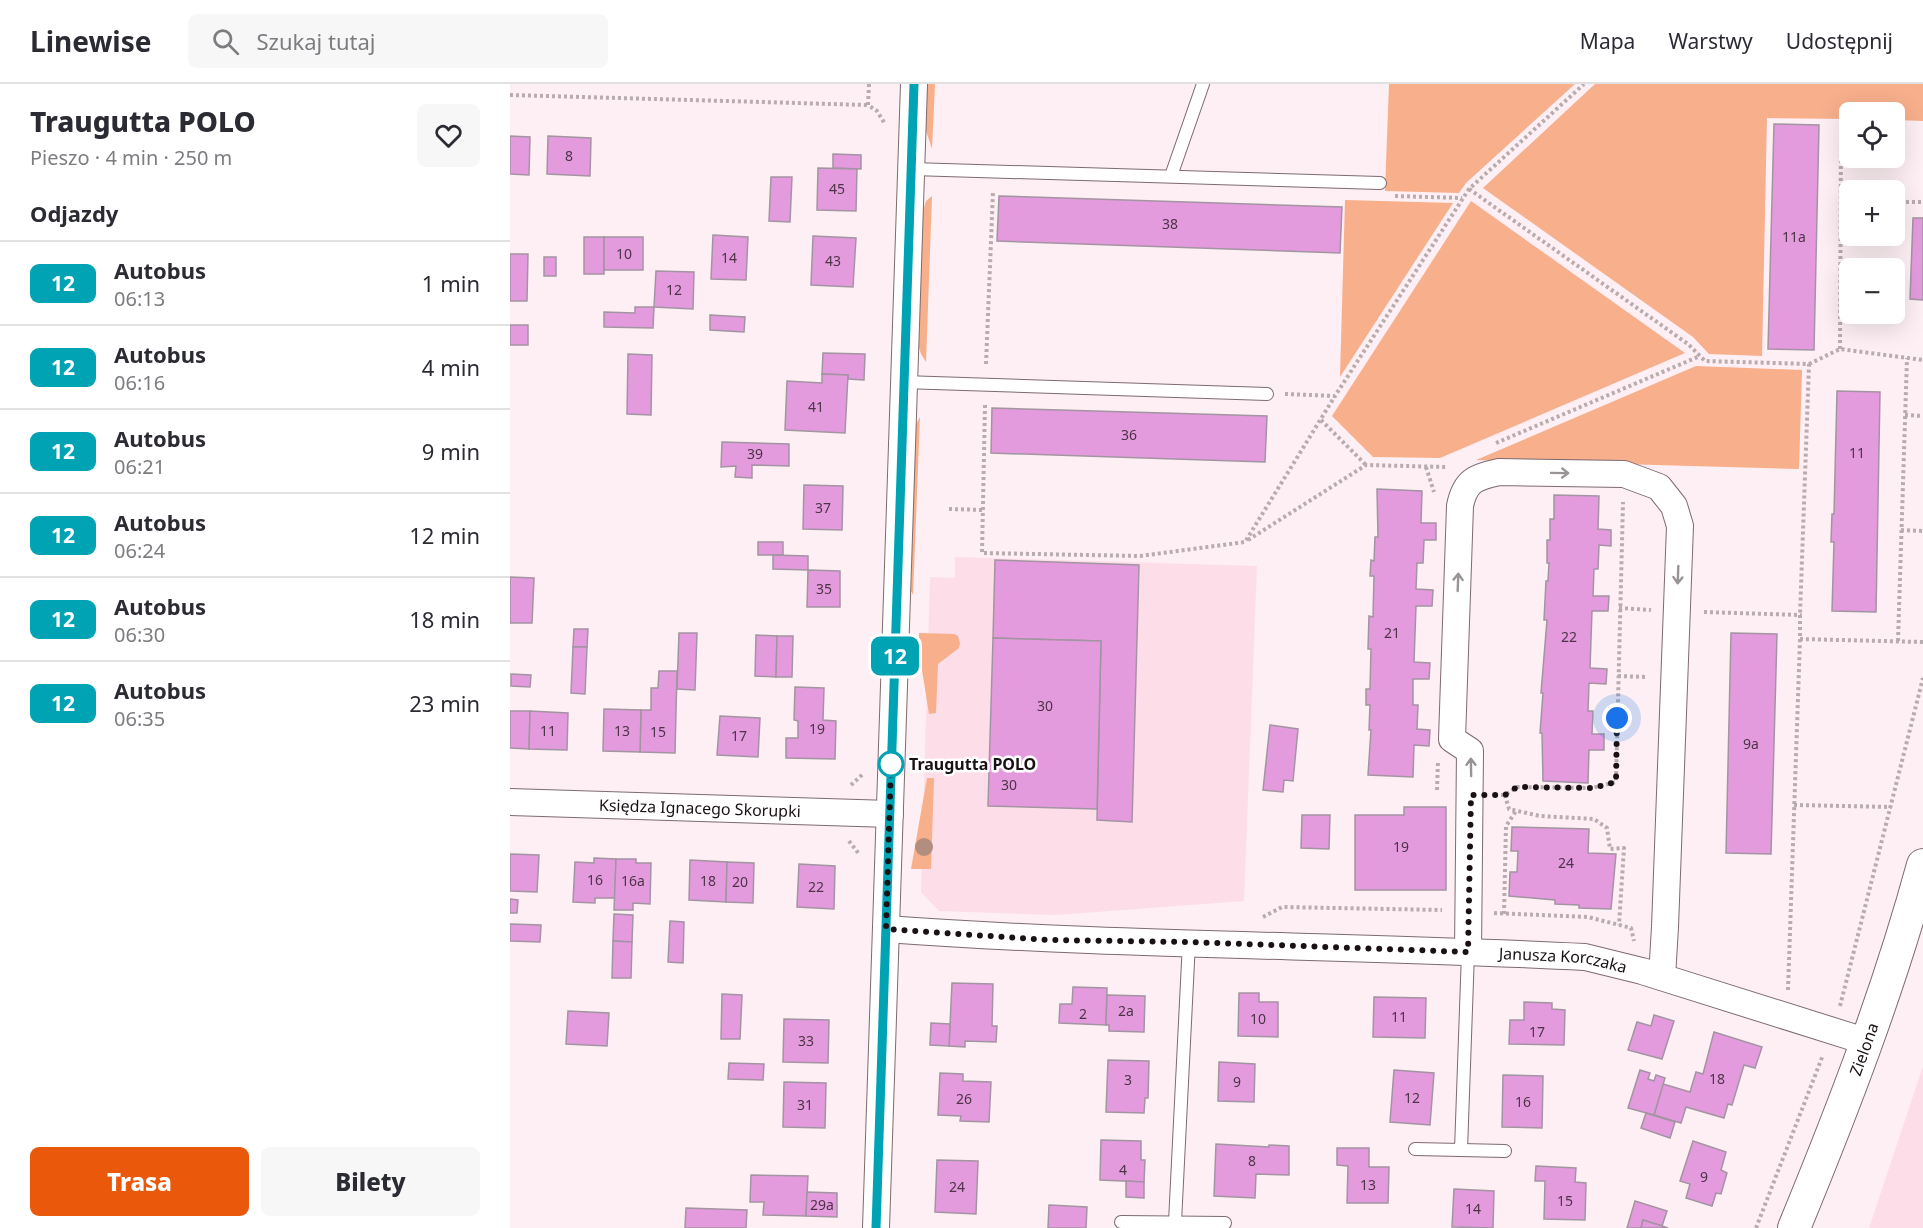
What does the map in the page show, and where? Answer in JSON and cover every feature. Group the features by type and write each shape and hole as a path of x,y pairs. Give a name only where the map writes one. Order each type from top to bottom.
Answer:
{"street":[{"path":"876,1228 914,84"},
{"path":"1468,952 1470,751 1452,740 1460,506 1463,491 1480,476 1499,472 1624,474 1659,487 1674,506 1680,526 1662,977"},
{"name":"Księdza Ignacego Skorupki","path":"510,802 890,814"},
{"name":"Zielona","path":"1794,1228 1868,1042 1923,866"},
{"name":"Janusza Korczaka","path":"886,929 1048,940 1189,942 1586,957 1662,977 1868,1042"}],"lane":[{"path":"1170,176 1203,84"},
{"path":"912,170 993,170 1380,183"},
{"path":"903,382 1267,394"},
{"path":"1175,1222 1189,942"},
{"path":"1461,1150 1468,952"},
{"path":"1415,1149 1505,1151"},
{"path":"1121,1222 1225,1223"}],"path":[{"path":"1245,543 1335,396 1469,189 1584,84"},
{"path":"510,94 868,105"},
{"path":"993,170 982,553 1140,556 1245,543 1366,465 1472,468 1480,476"},
{"path":"1380,183 1379,196 1463,198"},
{"path":"1469,189 1688,344 1704,361 1809,364 1840,349 1923,360"},
{"path":"1905,202 1923,202"},
{"path":"1840,349 1841,246"},
{"path":"1494,444 1700,356"},
{"path":"1898,641 1907,358"},
{"path":"1788,990 1809,364"},
{"path":"1267,394 1335,396"},
{"path":"1905,415 1923,416"},
{"path":"1321,420 1366,465"},
{"path":"1440,467 1451,462"},
{"path":"1471,795 1505,795 1517,787 1592,788 1616,782 1624,474"},
{"path":"949,509 983,510"},
{"path":"1901,530 1923,531"},
{"path":"1619,608 1800,615"},
{"path":"1800,639 1923,642"},
{"path":"1756,1228 1832,1030 1857,942 1923,678"},
{"path":"1505,795 1509,809 1516,811 1540,816 1594,819 1606,828 1610,849 1624,848 1619,925"},
{"path":"1794,806 1891,807"},
{"path":"1504,914 1506,826 1516,811"},
{"path":"1813,1053 1821,1059"}],"shaded area":[{"path":"927,84 935,84 932,149 925,128"},
{"path":"1389,84 1575,84 1466,183 1459,193 1385,191"},
{"path":"1595,84 1923,84 1923,121 1905,120 1905,102 1839,102 1839,119 1767,118 1762,356 1709,354 1693,337 1483,188"},
{"path":"932,196 926,362 918,344 923,211 926,201"},
{"path":"1345,200 1453,203 1340,377"},
{"path":"1471,201 1685,353 1440,458 1373,457 1332,416"},
{"path":"1696,366 1802,370 1799,469 1476,460"},
{"path":"920,417 913,595 911,591 915,426"},
{"path":"955,557 1257,566 1244,901 1056,915 939,911 921,892 930,577 955,578"},
{"path":"919,633 954,634 958,636 960,643 959,648 938,664 936,713 929,714 919,651"},
{"path":"927,778 934,778 931,869 911,869"},
{"path":"1923,1066 1923,1228 1869,1228"}],"building":[{"path":"1774,124 1819,125 1814,350 1768,349"},
{"path":"510,136 530,137 529,175 510,174"},
{"path":"548,136 591,138 590,176 547,174"},
{"path":"833,154 861,155 861,169 833,168"},
{"path":"818,168 857,169 856,211 817,210"},
{"path":"771,177 792,177 790,222 769,221"},
{"path":"999,196 1342,207 1340,253 997,241"},
{"path":"1913,218 1923,218 1923,300 1910,299"},
{"path":"713,235 748,237 746,280 711,279"},
{"path":"813,236 856,238 853,287 811,285"},
{"path":"584,237 604,237 604,274 584,274"},
{"path":"604,237 643,237 643,270 604,270"},
{"path":"510,254 528,254 527,301 510,301"},
{"path":"544,257 556,257 556,276 544,276"},
{"path":"656,271 694,272 693,309 654,307"},
{"path":"635,307 654,307 653,328 604,327 604,312 635,313"},
{"path":"710,315 745,317 744,332 710,330"},
{"path":"510,325 528,325 528,345 510,345"},
{"path":"823,353 865,354 864,380 848,379 848,375 822,374"},
{"path":"628,354 652,355 651,415 627,414"},
{"path":"822,374 848,375 845,433 785,430 787,381 822,383"},
{"path":"1837,391 1880,392 1876,612 1832,611 1834,542 1831,542 1832,514 1834,514"},
{"path":"992,408 1267,416 1265,462 991,453"},
{"path":"722,442 789,444 789,466 752,465 752,478 735,477 736,466 721,467"},
{"path":"804,485 843,486 842,530 803,529"},
{"path":"1377,489 1422,491 1421,523 1436,523 1436,540 1424,540 1423,563 1417,563 1416,589 1433,590 1432,606 1416,606 1414,662 1430,663 1429,679 1413,679 1413,705 1418,705 1417,729 1430,730 1429,746 1414,745 1413,777 1368,775 1371,730 1369,730 1370,705 1366,705 1366,689 1370,689 1369,616 1373,617 1374,576 1370,576 1371,560 1374,561 1375,537 1378,537"},
{"path":"1554,495 1599,496 1598,529 1611,530 1611,546 1599,545 1598,569 1594,569 1593,596 1609,596 1608,611 1592,611 1590,668 1607,669 1606,684 1589,683 1588,711 1593,711 1592,734 1604,734 1604,750 1589,750 1588,783 1543,781 1542,733 1540,733 1543,693 1541,693 1547,620 1544,620 1549,563 1547,563 1547,540 1550,540 1550,519 1554,519"},
{"path":"758,542 783,542 783,555 758,555"},
{"path":"773,555 808,556 808,570 773,569"},
{"path":"995,560 1139,565 1132,822 1097,820 1101,641 993,638"},
{"path":"808,570 840,571 840,607 807,607"},
{"path":"510,577 534,578 532,623 510,623"},
{"path":"574,629 588,629 587,647 573,647"},
{"path":"679,633 697,633 695,690 677,689"},
{"path":"1731,633 1777,634 1771,854 1726,853"},
{"path":"756,635 777,636 776,677 755,676"},
{"path":"777,636 793,636 792,677 776,677"},
{"path":"993,638 1101,641 1097,809 988,806"},
{"path":"573,647 587,647 585,694 571,693"},
{"path":"659,671 677,671 675,753 640,752 641,710 651,710 651,688 658,688"},
{"path":"511,674 531,675 530,687 511,686"},
{"path":"795,687 824,688 823,720 836,721 835,759 786,758 786,738 798,738 798,721 794,720"},
{"path":"604,709 641,710 640,752 603,751"},
{"path":"510,711 530,711 529,749 510,748"},
{"path":"530,711 568,713 567,750 529,749"},
{"path":"720,716 760,718 758,757 717,755"},
{"path":"1270,725 1298,729 1293,781 1284,780 1283,792 1263,790"},
{"path":"1404,807 1446,807 1446,890 1355,890 1355,815 1404,815"},
{"path":"1302,815 1330,815 1329,849 1301,848"},
{"path":"1512,827 1589,829 1588,853 1616,854 1611,909 1579,908 1579,905 1555,904 1555,900 1509,896 1510,872 1517,872 1518,851 1511,851"},
{"path":"510,854 539,855 537,892 510,891"},
{"path":"594,858 616,859 615,898 595,898 595,903 573,902 575,862 594,863"},
{"path":"616,859 636,859 636,863 651,863 650,904 633,903 633,910 614,910"},
{"path":"690,860 727,862 726,902 689,900"},
{"path":"727,862 754,863 753,903 726,902"},
{"path":"799,864 835,866 834,909 797,907"},
{"path":"510,899 518,900 517,913 510,913"},
{"path":"614,914 633,915 632,942 613,941"},
{"path":"670,921 684,922 683,963 668,962"},
{"path":"510,924 541,925 540,942 510,941"},
{"path":"613,941 632,942 631,978 612,978"},
{"path":"952,983 993,984 992,1026 997,1026 996,1042 965,1041 965,1047 949,1046"},
{"path":"1073,987 1107,988 1106,1025 1059,1023 1060,1004 1072,1004"},
{"path":"1239,993 1259,993 1259,1002 1278,1002 1278,1037 1238,1036"},
{"path":"722,994 742,995 740,1039 721,1039"},
{"path":"1107,995 1145,996 1144,1032 1109,1031 1109,1025 1106,1025"},
{"path":"1374,997 1426,998 1425,1038 1373,1037"},
{"path":"1524,1002 1552,1003 1552,1009 1565,1010 1564,1045 1509,1044 1510,1020 1524,1020"},
{"path":"568,1011 609,1013 607,1046 566,1044"},
{"path":"1654,1015 1674,1021 1662,1059 1628,1050 1637,1022 1651,1026"},
{"path":"784,1019 829,1020 828,1063 783,1062"},
{"path":"931,1023 950,1024 949,1046 930,1045"},
{"path":"1714,1032 1762,1047 1755,1068 1744,1065 1732,1105 1728,1104 1724,1118 1686,1107 1681,1123 1654,1115 1663,1084 1690,1092 1696,1072 1703,1074"},
{"path":"1108,1060 1149,1061 1148,1098 1145,1098 1144,1113 1106,1112"},
{"path":"1219,1062 1255,1064 1254,1102 1218,1101"},
{"path":"729,1063 764,1064 763,1080 728,1079"},
{"path":"1394,1070 1434,1073 1430,1125 1390,1122"},
{"path":"1640,1070 1650,1073 1648,1079 1654,1081 1656,1075 1665,1078 1654,1115 1628,1108"},
{"path":"940,1073 963,1074 963,1081 991,1082 989,1122 960,1121 961,1116 938,1115"},
{"path":"1503,1075 1543,1076 1542,1128 1502,1127"},
{"path":"784,1082 826,1083 825,1128 783,1127"},
{"path":"1646,1113 1675,1122 1670,1138 1641,1128"},
{"path":"1101,1140 1141,1141 1141,1160 1145,1160 1144,1182 1100,1180"},
{"path":"1693,1141 1726,1152 1721,1170 1727,1173 1721,1194 1716,1193 1712,1206 1686,1198 1690,1184 1680,1181"},
{"path":"1216,1144 1289,1146 1289,1175 1256,1174 1255,1198 1214,1196"},
{"path":"1337,1148 1369,1148 1369,1167 1389,1167 1388,1203 1347,1203 1348,1166 1337,1165"},
{"path":"937,1160 978,1161 976,1214 935,1212"},
{"path":"1536,1166 1576,1168 1575,1182 1586,1183 1585,1220 1544,1219 1545,1181 1535,1181"},
{"path":"751,1175 808,1176 806,1216 763,1215 764,1202 750,1202"},
{"path":"1126,1181 1144,1182 1144,1198 1126,1197"},
{"path":"1454,1189 1494,1191 1493,1228 1452,1227"},
{"path":"807,1192 837,1193 837,1217 806,1216"},
{"path":"1635,1201 1667,1211 1662,1226 1643,1220 1641,1228 1627,1228"},
{"path":"1049,1205 1087,1207 1086,1228 1048,1228"},
{"path":"686,1208 747,1210 746,1228 685,1228"},
{"path":"1643,1220 1662,1226 1668,1228 1641,1228"}],"bus line":[{"name":"12","path":"876,1228 914,84"}],"place":[{"name":"Traugutta POLO","path":"891,764"}],"route":[{"path":"891,764 886,929 1048,940 1189,942 1468,952 1471,795 1505,795 1517,787 1592,788 1616,782 1617,718"}]}
